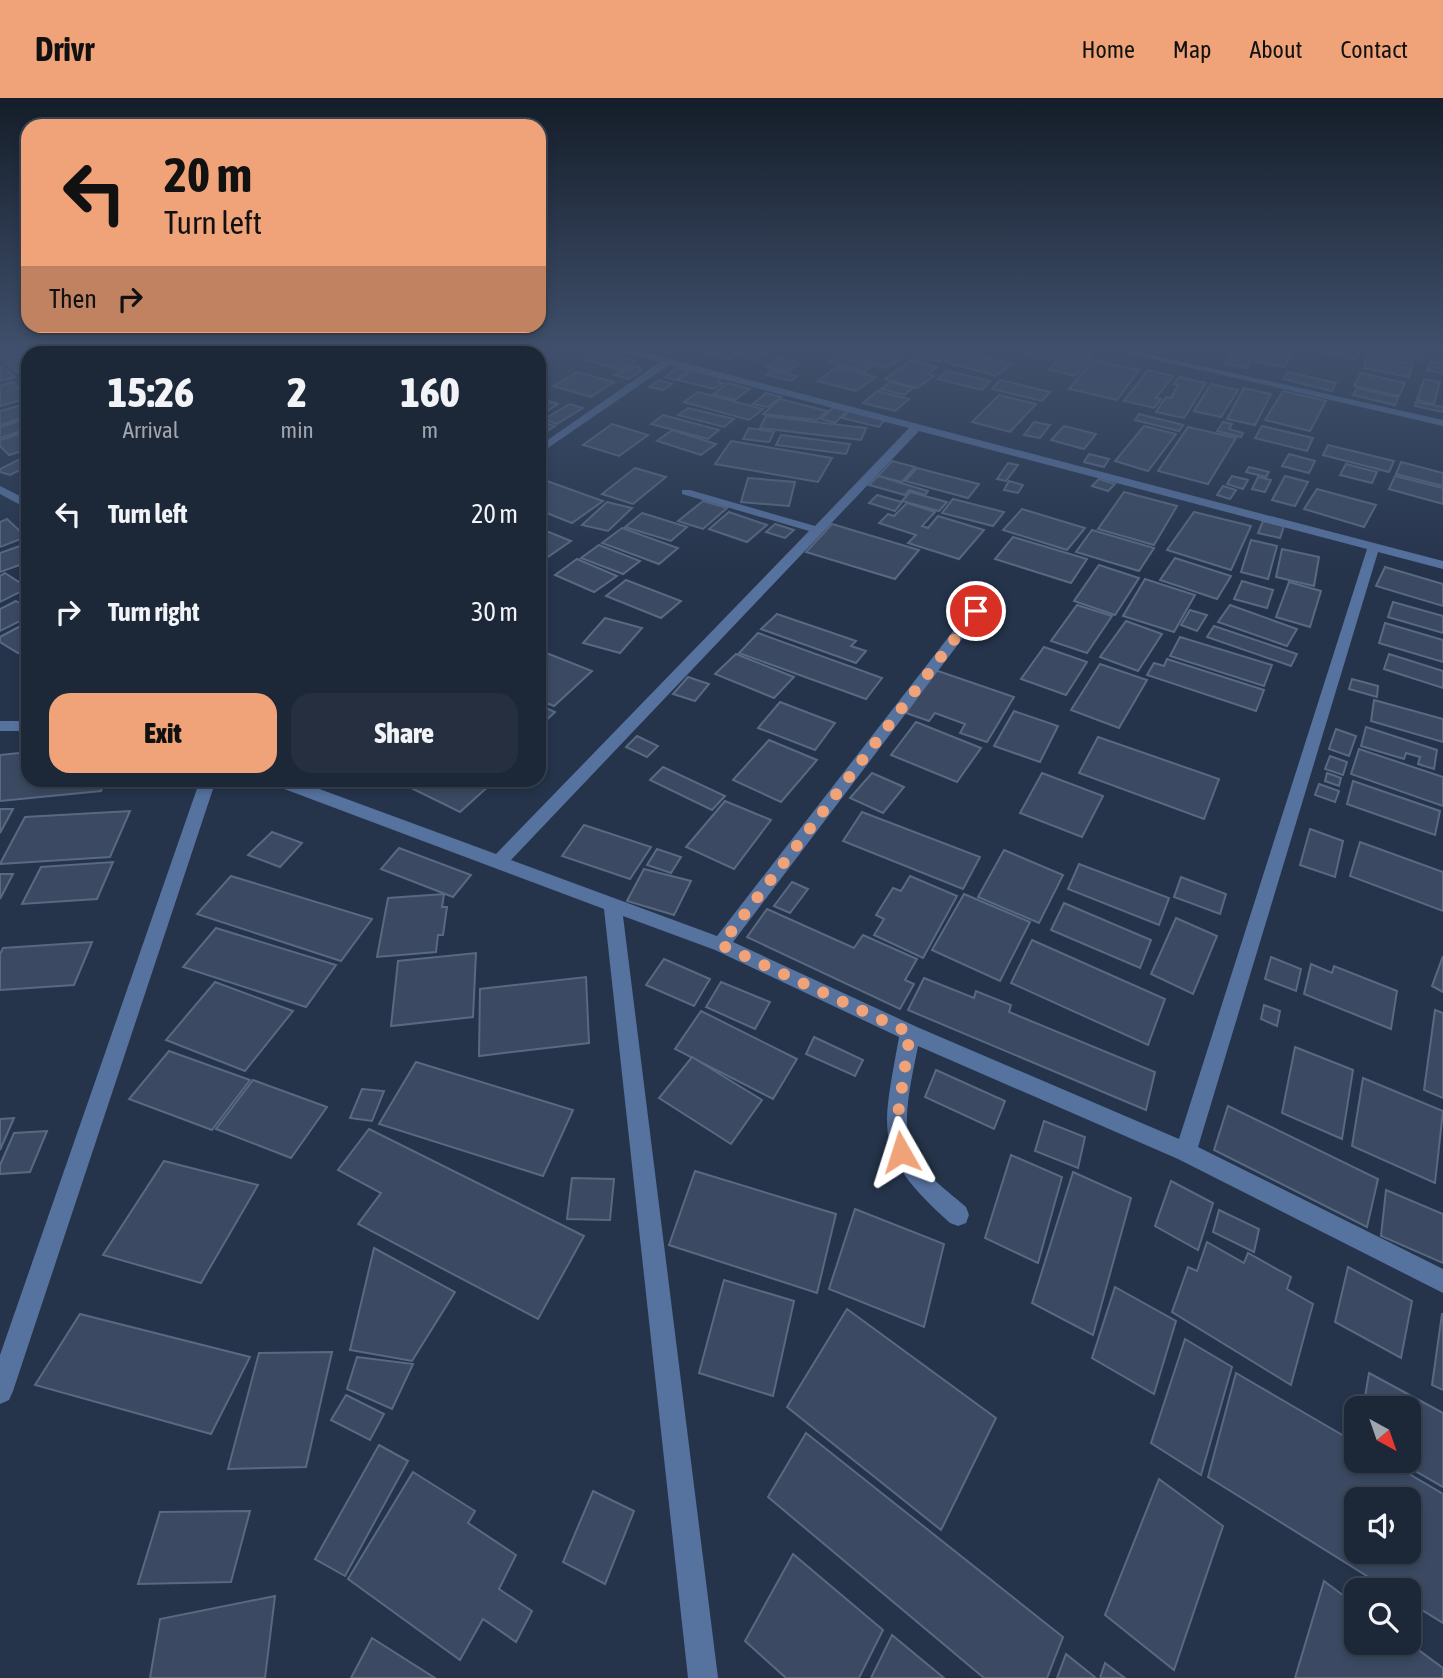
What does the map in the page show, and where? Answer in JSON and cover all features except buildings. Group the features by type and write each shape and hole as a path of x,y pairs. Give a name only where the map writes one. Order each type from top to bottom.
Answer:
{"street":[{"path":"546,446 577,425"},
{"path":"500,861 918,425 1443,565"},
{"path":"0,489 21,501"},
{"path":"686,492 817,530"},
{"path":"1186,1152 1374,546"},
{"path":"721,945 976,611"},
{"path":"0,726 21,726"},
{"path":"0,1391 206,787"},
{"path":"296,787 721,945 910,1033 1186,1152 1443,1281"},
{"path":"613,906 703,1678"},
{"path":"910,1033 897,1121 901,1152 927,1187 958,1215"}],"route":[{"path":"901,1152 897,1121 910,1033 721,945 976,611"}]}
